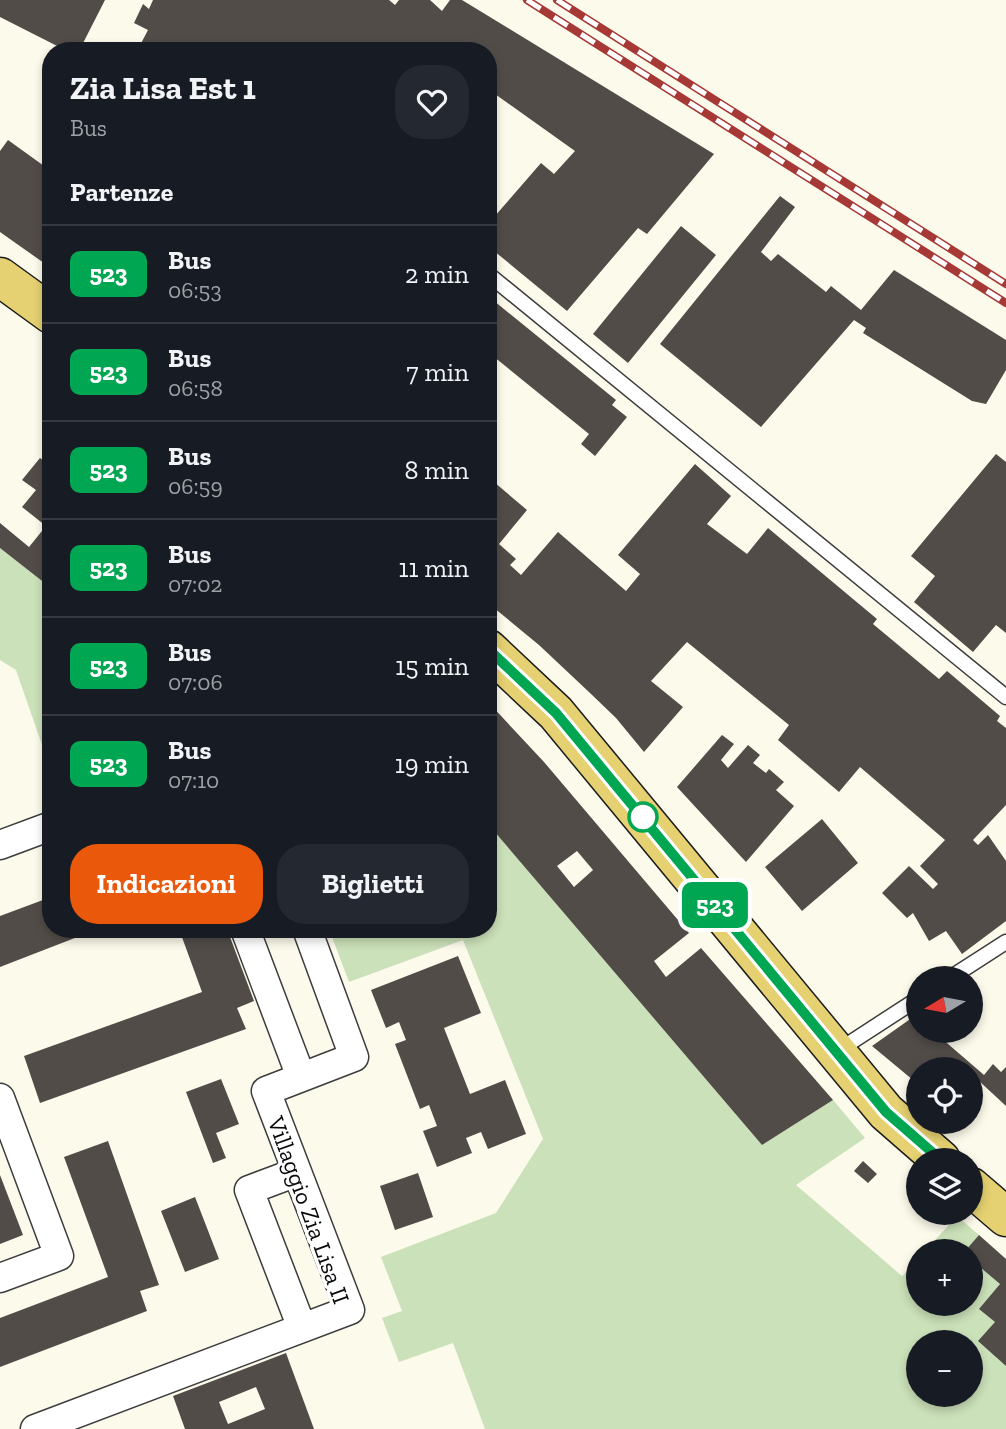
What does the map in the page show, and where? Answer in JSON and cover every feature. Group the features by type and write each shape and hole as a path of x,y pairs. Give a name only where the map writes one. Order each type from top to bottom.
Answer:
{"main road":[{"path":"2,281 42,308"},
{"path":"497,657 556,713 886,1112 927,1148"},
{"path":"983,1197 1006,1217"}],"street":[{"path":"0,845 42,829"},
{"path":"248,938 301,1077"},
{"name":"Villaggio Zia Lisa II","path":"35,1429 349,1310 266,1091 354,1057 310,938"},
{"path":"0,1098 58,1256 0,1278"},
{"path":"297,1172 249,1190 302,1328"}],"lane":[{"path":"497,281 1006,697"},
{"path":"969,966 1006,942"},
{"path":"835,1052 906,1006"}],"green space":[{"path":"0,548 42,581 42,745 16,670 0,660"},
{"path":"497,835 762,1145 833,1100 865,1138 796,1185 902,1276 906,1272 906,1316 983,1316 983,1312 995,1322 1006,1366 1006,1429 485,1429 453,1343 399,1362 382,1318 402,1311 381,1257 496,1213 543,1139 463,940 349,982 332,938 497,938"},
{"path":"949,1225 967,1225 979,1235 976,1239 936,1239"},
{"path":"983,1270 1000,1284 983,1305"}],"building":[{"path":"0,0 105,0 84,42 49,42 0,17"},
{"path":"153,0 389,0 395,5 399,0 430,0 442,11 450,0 462,0 714,154 647,234 638,228 567,311 497,253 497,214 541,163 554,174 575,151 497,95 497,42 142,42 148,30 134,23 143,4 149,9"},
{"path":"8,140 42,165 42,262 0,232 0,151"},
{"path":"780,196 795,207 761,252 771,261 778,254 826,292 831,286 861,310 894,270 1006,340 1006,370 986,404 972,401 863,333 866,328 854,320 761,427 660,344"},
{"path":"681,226 716,255 628,363 593,334"},
{"path":"497,303 616,400 612,405 627,417 595,456 581,444 589,434 497,359"},
{"path":"996,454 1006,462 1006,633 996,625 973,652 914,602 935,576 911,556"},
{"path":"40,458 42,459 42,523 22,507 36,490 22,480"},
{"path":"695,464 731,496 707,524 747,554 768,528 877,619 873,624 939,679 947,671 1000,716 997,721 1006,728 1006,805 973,840 978,845 988,835 1006,861 1006,921 962,954 946,931 929,941 913,913 907,918 882,893 909,866 933,889 938,884 920,866 945,840 860,767 839,792 778,740 789,725 687,642 651,681 683,707 644,752 616,718 539,645 497,610 497,485 527,510 499,544 516,559 510,565 521,575 558,532 626,591 640,574 618,555"},
{"path":"0,523 29,547 42,531 42,581 0,548"},
{"path":"497,712 544,762 689,933 654,961 666,977 701,948 833,1100 762,1145 497,835","holes":["577,851 593,870 574,887 557,866"]},
{"path":"722,735 734,744 721,760 728,768 748,745 760,755 753,763 766,773 769,769 784,782 776,790 794,806 746,862 677,787"},
{"path":"822,819 858,863 802,911 765,867"},
{"path":"42,900 42,938 75,938 0,967 0,916"},
{"path":"182,938 230,938 254,1001 237,1008 246,1029 40,1103 24,1056 202,992"},
{"path":"458,956 481,1013 444,1028 470,1094 505,1080 526,1134 488,1149 481,1132 466,1138 472,1153 437,1167 423,1131 437,1126 429,1105 420,1109 395,1044 406,1040 399,1022 386,1028 371,990"},
{"path":"906,1022 906,1043 947,1043 963,1057 906,1057 906,1074 872,1046"},
{"path":"993,1064 1001,1072 1006,1067 1006,1106 983,1085 983,1074"},
{"path":"221,1079 239,1124 216,1133 226,1158 213,1163 186,1092"},
{"path":"108,1141 159,1285 140,1291 147,1311 0,1367 0,1318 108,1277 64,1157"},
{"path":"863,1161 877,1174 868,1183 854,1171"},
{"path":"418,1173 433,1217 395,1230 380,1186"},
{"path":"0,1175 23,1235 0,1244"},
{"path":"195,1197 219,1259 185,1272 161,1211"},
{"path":"979,1235 1006,1259 1006,1366 983,1345 983,1335 995,1322 983,1312 983,1304 1000,1284 983,1270 983,1239 976,1239"},
{"path":"286,1353 314,1429 185,1429 173,1396","holes":["256,1387 265,1409 228,1424 219,1402"]}],"railway":[{"path":"527,0 1006,303"},
{"path":"557,0 1006,284"}],"bus line":[{"name":"523","path":"497,656 556,713 886,1112 927,1148"}]}
